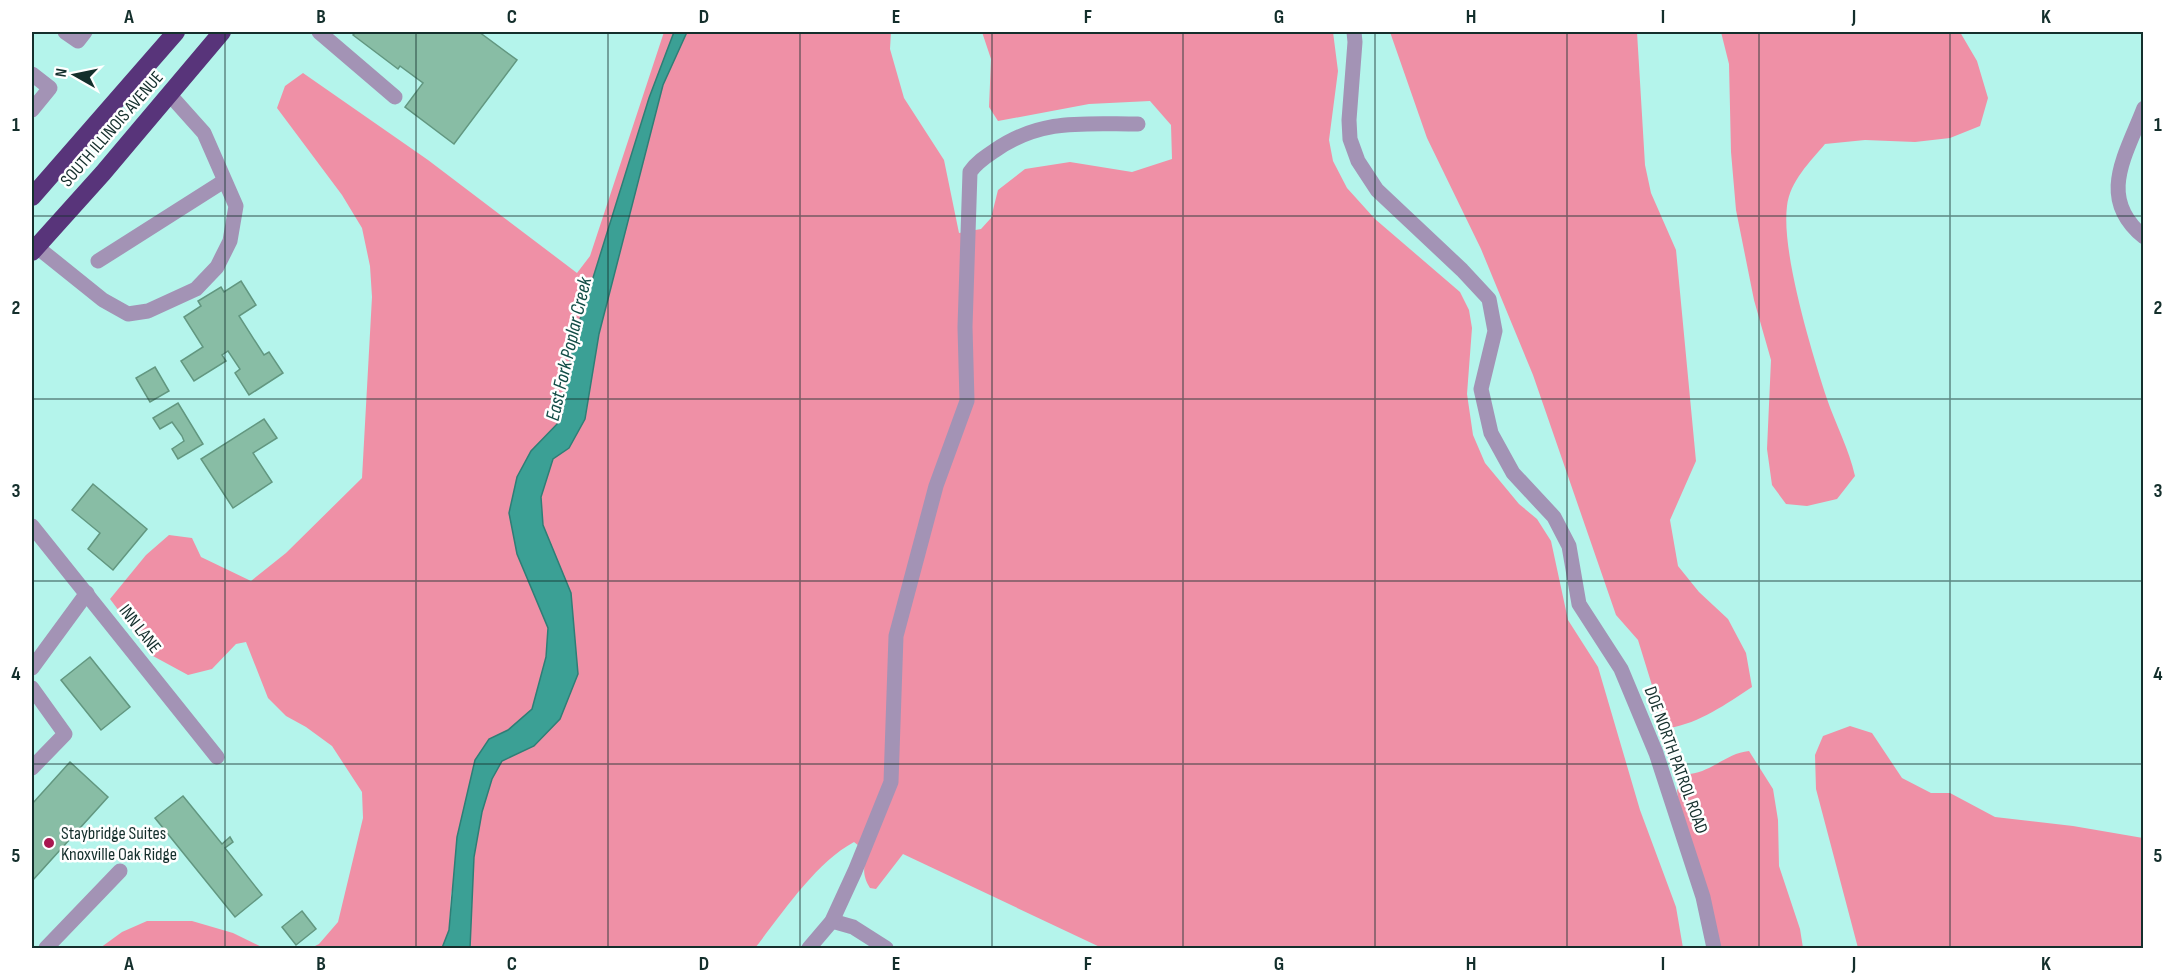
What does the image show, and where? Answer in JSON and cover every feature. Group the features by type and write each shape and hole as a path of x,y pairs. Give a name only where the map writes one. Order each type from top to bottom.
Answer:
{"highway":[{"name":"SOUTH ILLINOIS AVENUE","path":"32,197 176,32"},
{"name":"SOUTH ILLINOIS AVENUE","path":"33,247 170,95 222,32"}],"street":[{"path":"65,32 78,41 85,32"},
{"path":"319,32 395,98"},
{"name":"DOE NORTH PATROL ROAD","path":"1354,32 1350,139 1358,161 1377,190 1462,270 1489,299 1495,331 1481,389 1491,433 1513,472 1554,517 1569,546 1579,604 1621,669 1656,753 1703,897 1714,948"},
{"path":"32,74 50,88 32,110"},
{"path":"33,247 103,300 128,314 148,312 196,289 217,267 230,241 236,206 204,133 170,95"},
{"path":"2144,108 2122,164 2116,192 2120,210 2144,237"},
{"path":"809,948 832,921 891,782 896,636 936,486 967,401 965,327 970,172 974,165 1015,138 1046,126 1138,124"},
{"path":"98,261 224,181"},
{"name":"INN LANE","path":"32,526 217,757"},
{"path":"32,668 87,593"},
{"path":"32,688 64,734 32,768"},
{"path":"46,948 120,871"},
{"path":"832,921 853,927 886,948"}],"shaded area":[{"path":"664,32 674,32 649,98 573,342 561,420 531,451 535,595 548,628 546,657 532,709 508,730 489,739 451,894 449,930 442,948 311,948 319,944 338,922 363,818 362,792 332,746 286,716 268,698 246,642 236,644 212,669 188,675 153,656 110,599 146,555 169,535 192,538 201,557 251,581 286,553 362,478 372,297 370,266 362,228 342,195 277,108 285,86 303,73 428,160 577,273 590,256"},
{"name":"East Fork Poplar Creek","path":"674,32 687,32 663,85 599,334 585,419 569,448 553,459 541,497 543,525 571,593 578,674 560,719 534,746 502,761 492,779 482,812 474,857 470,948 442,948 449,930 457,837 475,760 489,739 508,730 532,709 546,657 548,628 517,554 509,513 517,477 531,451 561,420 573,342 649,98"},
{"path":"687,32 891,32 890,49 904,98 944,160 959,233 981,229 991,218 998,190 1025,169 1070,162 1132,172 1172,159 1171,125 1150,101 1089,104 998,121 989,107 991,59 982,32 1333,32 1338,71 1329,140 1333,161 1347,188 1375,219 1460,292 1469,310 1472,328 1467,394 1473,435 1485,463 1519,504 1537,519 1551,541 1568,620 1598,667 1640,810 1676,907 1683,948 1102,948 903,854 876,889 870,888 864,871 868,853 854,842 840,851 813,876 755,948 470,948 474,857 482,812 492,779 502,761 534,746 578,674 574,637 555,556 543,525 541,497 553,459 569,448 585,419 599,334 663,85"},
{"path":"1390,32 1637,32 1645,165 1651,193 1676,250 1696,461 1670,520 1678,566 1699,592 1728,619 1746,653 1752,687 1691,722 1669,728 1659,708 1638,640 1616,615 1533,375 1481,249 1427,138"},
{"path":"1721,32 1960,32 1977,61 1988,98 1980,126 1950,138 1915,142 1865,140 1825,144 1792,188 1787,206 1786,226 1793,275 1821,379 1855,476 1837,499 1807,506 1786,504 1772,485 1767,449 1771,360 1754,300 1736,210 1731,152 1729,64"},
{"path":"1850,726 1872,733 1902,778 1931,793 1950,793 1995,817 2073,826 2143,838 2143,948 1858,948 1816,789 1815,755 1823,736"},
{"path":"1749,751 1773,789 1778,820 1779,866 1800,929 1803,948 1721,948 1711,908 1690,848 1677,790 1690,774 1741,752"},
{"path":"147,921 192,921 233,933 264,948 100,948 122,932"}],"building":[{"path":"356,32 479,32 517,60 454,144 405,107 423,83 400,66 398,69 353,35"},
{"path":"241,281 256,305 239,316 264,355 269,352 283,373 249,395 235,373 240,369 228,351 222,355 226,361 194,381 181,361 203,347 184,317 201,306 198,301 221,287 224,292"},
{"path":"155,367 169,391 150,402 136,378"},
{"path":"178,403 203,444 178,459 172,449 184,441 182,436 172,422 160,429 153,418"},
{"path":"264,419 277,438 253,453 272,482 233,508 201,459"},
{"path":"93,484 147,529 113,570 88,549 100,533 72,510"},
{"path":"90,657 130,707 101,730 61,680"},
{"name":"Staybridge Suites Knoxville Oak Ridge","path":"70,762 108,797 32,881 32,804"},
{"path":"183,796 222,844 230,837 233,842 225,848 262,895 235,917 155,818"},
{"path":"302,911 316,929 296,945 282,927"}],"place":[{"name":"Staybridge Suites Knoxville Oak Ridge","path":"49,843"}]}
